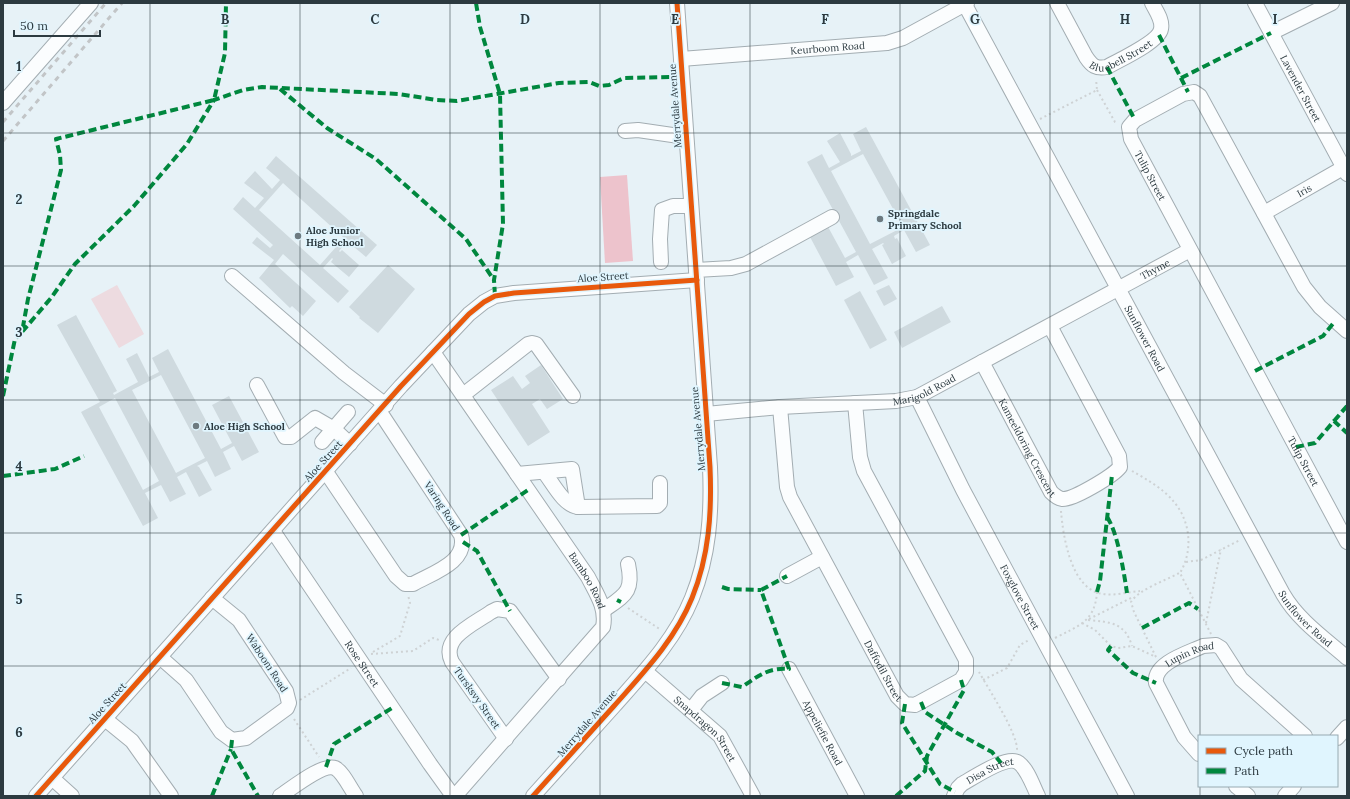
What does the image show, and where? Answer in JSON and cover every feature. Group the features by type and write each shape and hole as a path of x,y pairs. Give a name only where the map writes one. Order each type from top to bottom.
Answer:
{"street":[{"path":"3,102 91,3"},
{"name":"Merrydale Avenue","path":"533,796 645,671 679,624 691,600 703,564 710,528 711,487 677,3"},
{"name":"Keurboom Road","path":"681,59 887,43 903,38 966,3"},
{"name":"Sunflower Road","path":"966,3 1283,594 1294,610 1347,658"},
{"name":"Bluebell Street","path":"1057,3 1086,57 1095,67 1107,67 1150,42 1159,35 1162,30 1161,22 1152,3"},
{"name":"Lavender Street","path":"1255,3 1345,171"},
{"path":"1271,33 1332,3"},
{"path":"1129,127 1135,120 1183,94 1194,92 1200,96 1306,291 1320,307 1347,331"},
{"name":"Tulip Street","path":"1129,127 1131,139 1347,542"},
{"path":"625,131 638,130 686,137"},
{"name":"Iris","path":"1264,212 1345,171"},
{"path":"661,262 660,239 662,210 673,206 691,206"},
{"name":"Aloe Street","path":"36,796 350,444 473,310 494,296 696,275 731,268 746,264 832,217"},
{"name":"Thyme","path":"1119,289 1190,250"},
{"name":"Varing Road","path":"232,276 383,408 461,535 463,542 460,555 413,584 405,584"},
{"name":"Marigold Road","path":"706,414 780,407 896,401 917,397 1119,289"},
{"path":"1050,326 1119,456 1120,466"},
{"path":"463,395 532,342 536,344 573,396"},
{"name":"Bamboo Road","path":"433,352 588,577 604,610 603,627 559,680 454,796"},
{"name":"Kameeldoring Crescent","path":"982,362 1051,492 1060,498 1068,498 1112,475 1120,466"},
{"path":"257,385 285,437 291,437 315,418 334,429 350,444"},
{"name":"Foxglove Street","path":"917,397 963,490 1127,796"},
{"path":"855,403 860,458 864,471 966,660"},
{"name":"Daffodil Street","path":"780,407 787,487 790,497 901,701 910,705 915,705 961,680 966,672 966,660"},
{"path":"322,442 348,412"},
{"path":"517,474 572,470 578,507"},
{"path":"326,472 396,576 405,584"},
{"path":"544,472 565,499 574,506 578,507 657,506 660,503 660,483"},
{"name":"Rose Street","path":"273,531 443,784 454,796"},
{"path":"787,576 822,556"},
{"path":"604,610 621,598 628,588 631,577 628,564"},
{"name":"Waboom Road","path":"212,598 239,620 286,691 289,703 287,708"},
{"path":"450,644 457,636 491,612 497,609 510,611 516,617 559,680"},
{"name":"Tursksvy Street","path":"450,644 449,652 452,662 506,739"},
{"name":"Lupin Road","path":"1198,753 1184,737 1156,683 1156,674 1159,663 1203,646 1209,645 1221,648 1241,679 1304,735"},
{"path":"160,657 186,680 221,732 232,740 246,738 287,708"},
{"name":"Appeliefie Road","path":"789,669 856,796"},
{"name":"Snapdragon Street","path":"645,671 720,736 753,796"},
{"path":"691,710 702,696 722,683"},
{"path":"105,719 135,744 171,796"},
{"path":"1338,737 1347,727"},
{"name":"Disa Street","path":"954,796 955,792 962,784 1000,763 1008,761 1016,761 1022,767 1038,796"},
{"path":"280,796 326,768 335,768 339,771 356,796"},
{"path":"52,778 72,796"},
{"path":"1237,787 1248,796"},
{"path":"1285,796 1293,787"}],"path":[{"path":"1095,67 1097,90 1115,122 1129,127"},
{"path":"1030,124 1097,90"},
{"path":"1060,498 1064,538 1071,560 1084,582 1097,592 1111,594 1140,591 1158,585 1180,573 1186,562 1190,548 1184,519 1174,500 1130,469 1120,466"},
{"path":"1186,562 1201,560 1250,534"},
{"path":"1206,624 1221,549"},
{"path":"1180,573 1211,634 1209,645"},
{"path":"326,768 287,708 400,636 410,603 405,584"},
{"path":"983,680 1006,668 1020,645 1082,623 1134,596 1140,591"},
{"path":"1088,620 1093,610 1097,592"},
{"path":"1134,596 1131,602 1134,612 1159,663"},
{"path":"627,606 662,631"},
{"path":"1088,620 1114,623 1129,636 1132,646"},
{"path":"1082,623 1095,630 1111,646 1118,648 1132,646 1159,663"},
{"path":"372,653 413,651 433,638 450,644"},
{"path":"966,660 976,667 1017,745 1016,761"}],"shaded area":[{"path":"627,175 633,261 605,263 600,177"},
{"path":"117,285 144,334 119,348 91,299"}],"building":[{"path":"866,127 930,245 916,252 904,230 894,236 895,239 897,238 906,256 892,264 882,245 884,244 883,243 872,249 888,278 874,285 858,255 846,262 854,277 836,286 809,235 827,225 845,258 856,252 807,162 822,154 829,168 840,162 827,141 840,133 851,156 861,151 853,134","holes":["863,154 903,227 870,244 831,171"]},
{"path":"276,156 377,245 366,257 347,241 339,251 340,252 342,250 359,265 349,277 331,262 333,259 332,258 323,268 349,291 338,303 283,254 275,264 316,301 303,316 292,306 290,308 259,278 274,260 252,243 257,237 270,248 273,245 233,209 243,197 255,208 264,198 244,183 255,171 272,189 280,180 266,168","holes":["283,183 344,238 320,265 259,210"]},
{"path":"388,265 415,289 378,333 359,318 360,317 349,307"},
{"path":"889,285 897,299 884,306 876,291"},
{"path":"860,291 887,340 870,349 844,300"},
{"path":"942,306 951,322 902,348 894,332"},
{"path":"76,315 117,391 113,393 114,395 138,382 126,359 137,353 149,377 159,372 152,358 168,349 221,449 232,443 212,405 229,396 259,452 242,461 234,446 223,452 231,469 215,477 207,461 197,466 212,490 199,497 186,472 177,477 186,494 170,502 161,485 145,493 158,518 143,526 81,412 100,402 57,325","holes":["161,375 205,458 176,473 132,390","115,398 159,481 143,490 99,407"]},
{"path":"541,365 563,399 547,409 540,399 532,404 550,432 528,446 491,390 513,376 522,389 530,383 525,376"}],"railway":[{"path":"3,122 106,3"},
{"path":"3,141 122,3"}],"marked path":[{"path":"3,396 15,339 22,332 28,299 61,170 60,155 56,139 214,100 225,53 226,3"},
{"path":"476,3 480,27 500,94 503,224 494,280 495,296"},
{"path":"1181,78 1271,33"},
{"path":"1159,35 1188,92"},
{"path":"1107,67 1135,120"},
{"path":"22,332 51,298 75,264 134,206 187,144 214,100 243,90 262,87 399,94 437,100 457,101 559,83 589,82 599,86 609,85 624,78 672,77"},
{"path":"280,89 327,128 376,159 466,239 494,280"},
{"path":"1255,371 1323,336 1335,321"},
{"path":"1334,421 1347,406"},
{"path":"1296,447 1315,443 1334,421 1347,433"},
{"path":"3,476 55,469 84,456"},
{"path":"1097,592 1100,581 1112,475"},
{"path":"461,535 528,490"},
{"path":"1107,517 1111,524 1117,543 1127,593"},
{"path":"463,542 477,551 510,611"},
{"path":"722,683 742,687 764,673 775,669 789,669 761,590 787,576"},
{"path":"722,587 728,589 761,590"},
{"path":"617,600 621,602"},
{"path":"1142,628 1189,603 1198,609"},
{"path":"1111,646 1108,650 1133,673 1156,683"},
{"path":"896,796 925,771 927,756 964,690 961,680"},
{"path":"921,702 925,712 957,733 992,752 1001,763"},
{"path":"905,704 902,723 940,784 955,792"},
{"path":"326,767 334,744 392,708"},
{"path":"232,740 231,749 258,796"},
{"path":"212,796 231,749"}],"cycle path":[{"path":"533,796 636,681 658,655 677,628 698,582 706,550 710,518 710,467 677,3"},
{"path":"36,796 401,386 469,314 484,302 495,296 514,293 697,280"}],"place":[{"name":"Springdale Primary School","path":"880,219"},
{"name":"Aloe Junior High School","path":"298,236"},
{"name":"Aloe High School","path":"196,426"}]}
